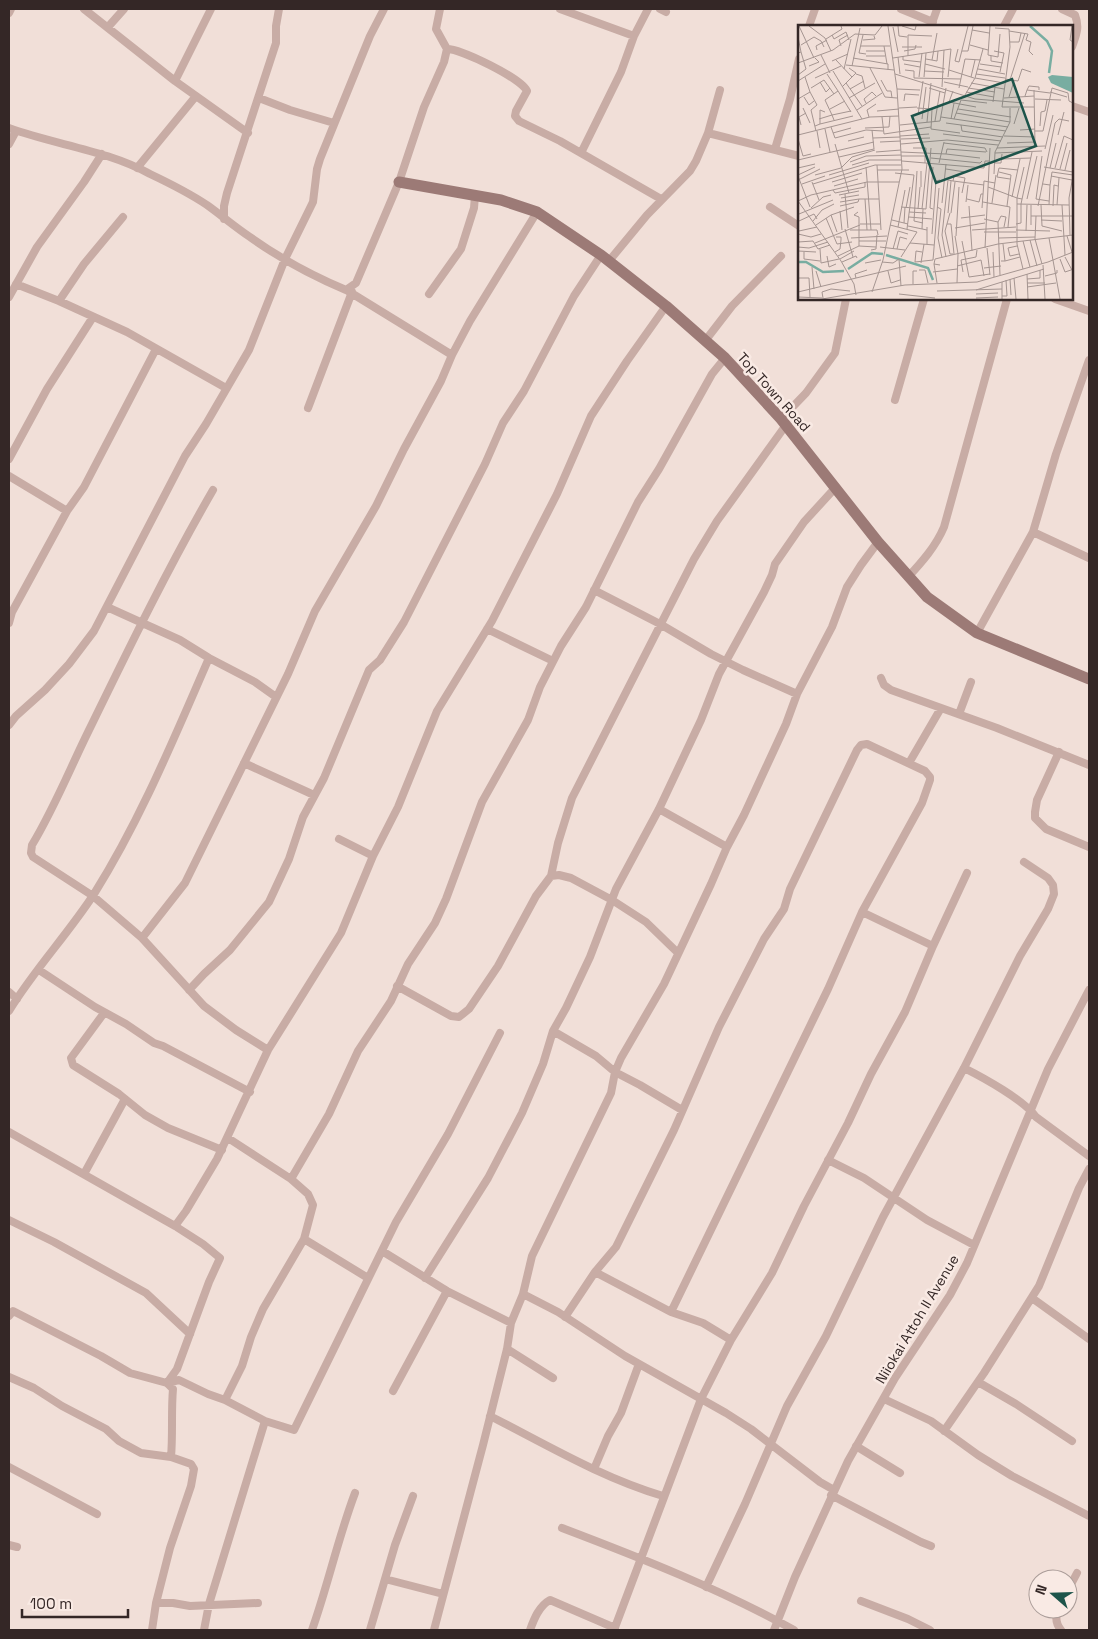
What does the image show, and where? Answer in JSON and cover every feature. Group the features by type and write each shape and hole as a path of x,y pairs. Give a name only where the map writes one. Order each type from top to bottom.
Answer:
{"street":[{"path":"9,13 11,9"},
{"path":"84,9 175,81 248,133"},
{"path":"108,27 124,9"},
{"path":"175,81 211,9"},
{"path":"224,219 224,206 227,194 276,43 279,9"},
{"path":"9,726 16,716 45,690 80,650 107,607 185,456 249,350 285,259 313,202 317,169 370,36 384,9"},
{"path":"308,408 349,291 360,275 399,182 424,107 444,62 447,49 436,29 440,9"},
{"path":"560,9 634,36"},
{"path":"581,153 621,72 634,36 648,9"},
{"path":"809,25 815,9"},
{"path":"901,9 932,24 937,9"},
{"path":"1005,25 1013,9"},
{"path":"1062,9 1076,12 1079,24 1073,44"},
{"path":"447,49 453,49 471,57 524,85 526,91 515,116 528,126 581,153 661,199"},
{"path":"775,149 790,99 798,63"},
{"path":"190,990 230,950 269,902 289,858 304,817 336,749 369,670 380,660 404,622 481,471 502,423 524,391 574,296 605,258 690,171 708,133 720,90"},
{"path":"138,168 196,96"},
{"path":"259,98 290,110 334,123"},
{"path":"1073,106 1089,112"},
{"path":"9,144 12,130 102,154 138,168 206,205 252,239 285,259 327,282 349,291 452,354"},
{"path":"708,133 798,156"},
{"path":"9,297 37,247 102,154"},
{"name":"Top Town Road","path":"399,182 501,200 537,212 605,258 666,306 725,358 784,422 878,542 908,578 927,597 977,633 1089,679"},
{"path":"429,294 461,249 474,208 475,196"},
{"path":"770,206 798,225"},
{"path":"142,938 185,883 295,659 315,611 376,506 441,380 452,354 537,212"},
{"path":"59,301 84,264 123,217"},
{"path":"705,340 732,306 781,256"},
{"path":"16,284 127,332 226,388"},
{"path":"397,986 450,1016 458,1017 469,1009 498,966 529,909 551,876 558,843 572,798 694,559 717,521 784,422 835,353 846,300"},
{"path":"895,400 924,300"},
{"path":"908,578 939,539 944,527 1007,300"},
{"path":"1058,300 1089,312"},
{"path":"175,1226 222,1150 268,1050 335,944 373,856 398,807 436,711 487,629 560,487 592,416 627,361 666,306"},
{"path":"9,458 47,390 92,316"},
{"path":"9,623 12,612 66,511 84,487 156,349"},
{"path":"291,1179 329,1114 358,1051 391,1001 408,964 435,923 446,899 482,802 528,720 540,687 567,634 586,607 638,502 659,469 712,374 725,358"},
{"path":"977,633 1033,532 1056,454 1089,360"},
{"path":"9,476 66,511"},
{"path":"424,1278 488,1178 522,1113 543,1064 553,1031 580,979 625,870 659,809 701,720 719,674 764,592 775,564 804,522 836,487"},
{"path":"213,490 142,624 64,785 32,845 31,853 33,857 93,896 142,938 204,1006 268,1050"},
{"path":"1033,532 1089,558"},
{"path":"434,1630 507,1349 511,1323 523,1294 532,1256 611,1093 615,1072 628,1044 664,984 727,846 786,724 797,694 832,627 847,587 878,542"},
{"path":"594,590 660,624 727,662 797,694"},
{"path":"107,607 180,640 209,658 255,682 276,697"},
{"path":"487,629 553,661"},
{"path":"9,1011 93,896 137,819 209,658"},
{"path":"881,678 884,685 891,690 959,714 1089,765"},
{"path":"959,714 971,682"},
{"path":"909,763 940,708"},
{"path":"566,1317 595,1272 616,1247 674,1130 719,1027 764,939 784,909 790,889 857,750 861,744 867,744 928,774 930,777 929,786 922,803 862,912 828,989 671,1312"},
{"path":"1059,752 1037,800 1035,818 1046,829 1089,848"},
{"path":"244,763 314,795"},
{"path":"659,809 727,846"},
{"path":"340,839 373,856"},
{"path":"706,1587 745,1504 787,1406 826,1336 894,1197 964,1068 1020,956 1048,909 1054,894 1053,885 1048,878 1024,862"},
{"path":"530,1630 539,1611 550,1600 615,1629 655,1524 663,1496 701,1399 732,1340 772,1273 871,1074 905,1012 933,946 967,874"},
{"path":"551,876 559,875 570,878 612,900 646,922 678,953"},
{"path":"862,912 933,946"},
{"path":"38,970 104,1013 126,1024 154,1042 250,1092"},
{"name":"Niiokai Attoh II Avenue","path":"774,1630 833,1493 856,1446 910,1354 950,1295 974,1245 1055,1054 1089,990"},
{"path":"9,992 17,999"},
{"path":"104,1013 71,1058 71,1062 76,1068 125,1099 145,1115 168,1128 222,1150"},
{"path":"553,1031 596,1056 615,1072 682,1110"},
{"path":"167,1383 179,1380 225,1400 265,1421 294,1430 396,1222 448,1134 500,1033"},
{"path":"964,1068 987,1080 1031,1110 1036,1117 1089,1156"},
{"path":"84,1174 125,1099"},
{"path":"9,1132 175,1226 203,1244 220,1258 176,1369 167,1383"},
{"path":"225,1400 242,1366 251,1337 263,1309 304,1239 311,1213 312,1200 291,1179 228,1138"},
{"path":"828,1160 864,1178 927,1220 974,1245"},
{"path":"944,1430 978,1382 1039,1286 1079,1188 1089,1169"},
{"path":"9,1220 54,1242 146,1294 190,1334"},
{"path":"304,1239 368,1278"},
{"path":"382,1251 447,1291 511,1323"},
{"path":"595,1272 671,1312 704,1324 732,1340"},
{"path":"393,1391 447,1291"},
{"path":"523,1294 566,1317 639,1364 742,1424 770,1443 833,1493 920,1542 931,1546"},
{"path":"1032,1298 1089,1339"},
{"path":"9,1316 13,1311 130,1373 167,1383 174,1389 171,1457"},
{"path":"507,1349 553,1378"},
{"path":"594,1469 608,1436 621,1413 639,1364"},
{"path":"9,1376 106,1429 119,1441 140,1453 171,1457 191,1464 194,1469 188,1497 170,1548 156,1603 152,1630"},
{"path":"978,1382 1016,1404 1072,1441"},
{"path":"884,1399 931,1421 978,1455 1012,1476 1089,1516"},
{"path":"490,1416 635,1488 663,1496"},
{"path":"204,1630 209,1604 265,1421"},
{"path":"856,1446 900,1473"},
{"path":"9,1467 97,1514"},
{"path":"312,1630 320,1608 340,1534 355,1493"},
{"path":"370,1630 413,1496"},
{"path":"562,1528 641,1558 794,1630"},
{"path":"9,1545 17,1547"},
{"path":"385,1579 443,1594"},
{"path":"861,1601 908,1619 930,1630"},
{"path":"156,1603 190,1606 258,1603"}]}
